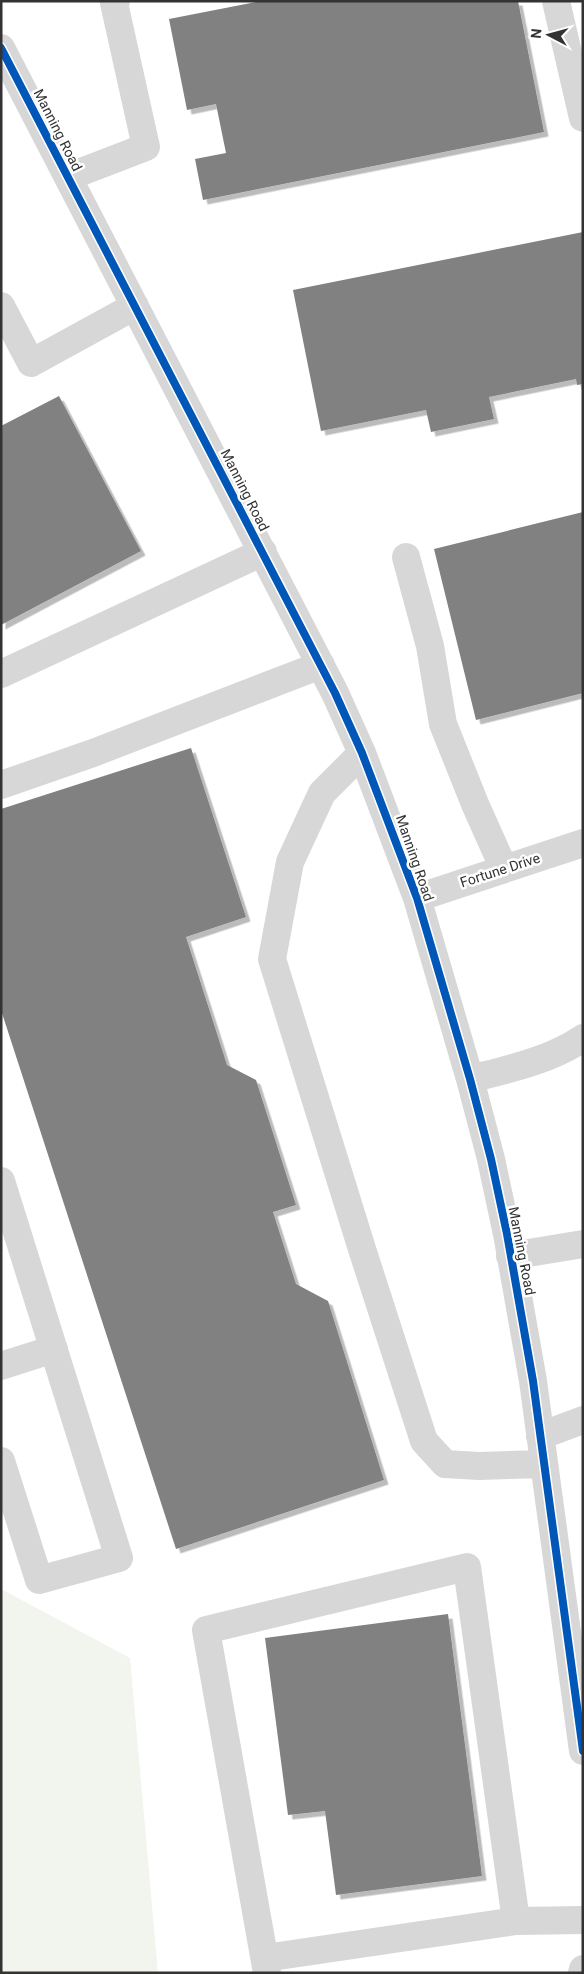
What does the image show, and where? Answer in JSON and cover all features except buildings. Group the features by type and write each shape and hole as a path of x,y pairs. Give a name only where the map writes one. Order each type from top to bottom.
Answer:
{"street":[{"path":"68,177 146,147 114,3 116,1"},
{"path":"556,1 583,118"},
{"name":"Manning Road","path":"1,48 321,665 362,753 416,898 470,1079 491,1159 510,1256 540,1436 583,1751"},
{"path":"1,306 32,363 136,306"},
{"path":"1,674 263,552"},
{"path":"406,557 430,646 443,724 475,804 504,869"},
{"path":"1,785 93,753 321,665"},
{"path":"362,753 322,793 290,862 272,959 362,1250 424,1440 446,1464 479,1466 544,1464"},
{"name":"Fortune Drive","path":"416,898 583,843"},
{"path":"470,1079 522,1065 566,1049 583,1038"},
{"path":"1,1182 119,1558 39,1580 1,1461"},
{"path":"510,1256 583,1244"},
{"path":"1,1366 54,1349"},
{"path":"540,1436 583,1420"},
{"path":"516,1921 467,1567 206,1630 266,1966 516,1921 583,1920"},
{"path":"582,1973 583,1969"}],"shaded area":[{"path":"1,1589 130,1658 158,1973 1,1973"}],"cycle path":[{"path":"1,48 335,693 362,753 417,898 470,1079 491,1159 507,1234 533,1381 583,1751"}]}
